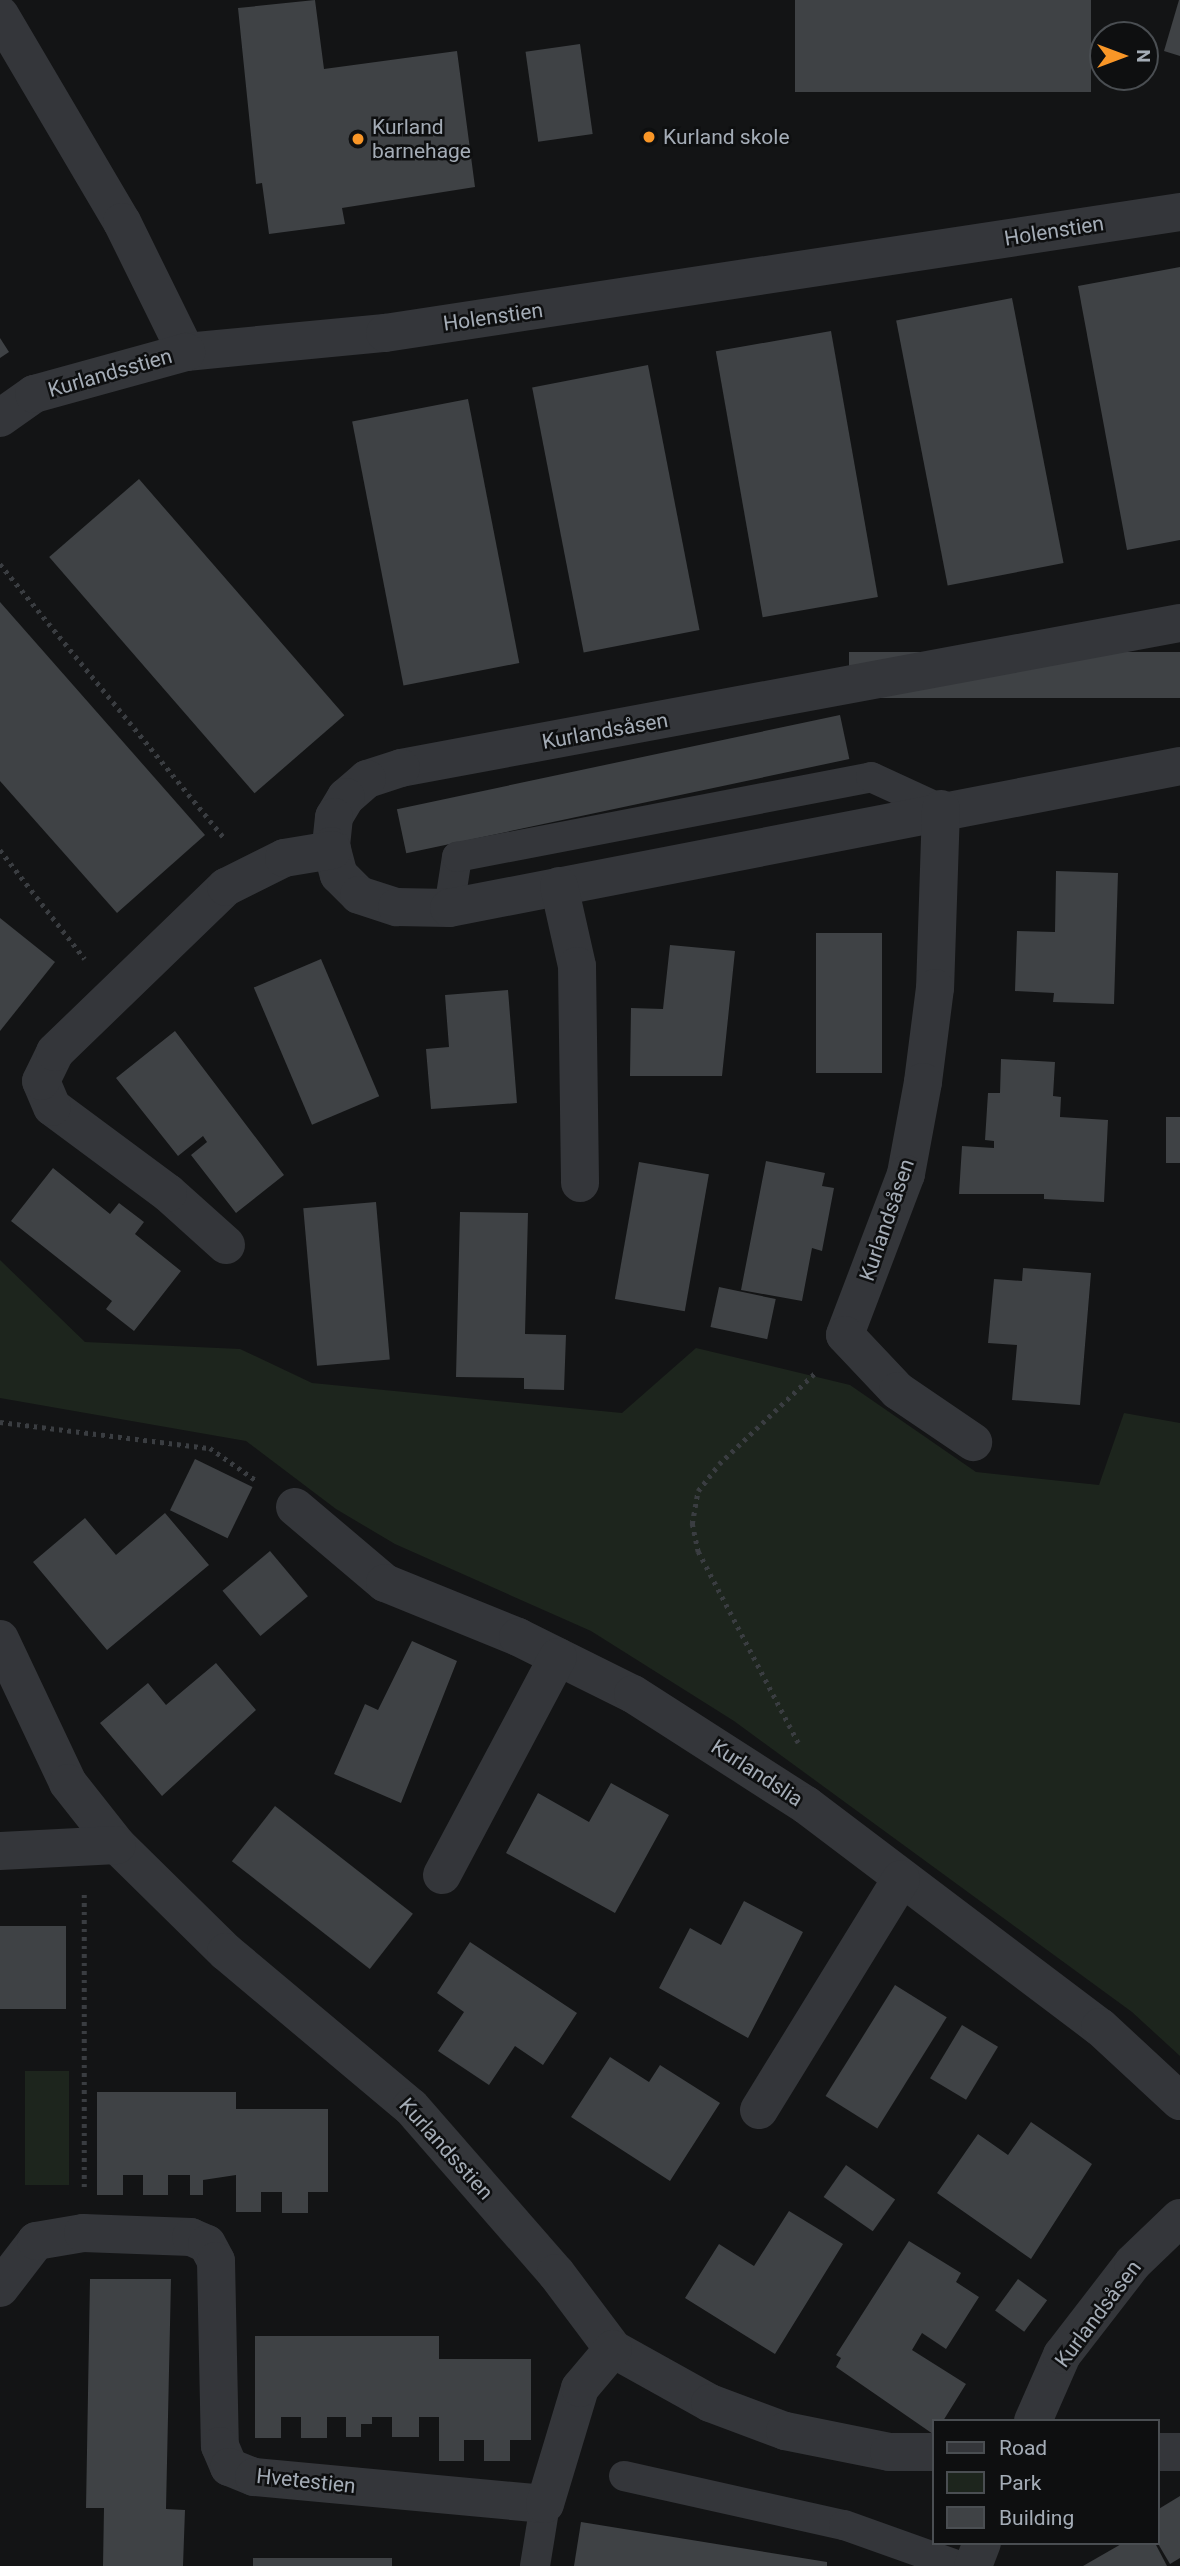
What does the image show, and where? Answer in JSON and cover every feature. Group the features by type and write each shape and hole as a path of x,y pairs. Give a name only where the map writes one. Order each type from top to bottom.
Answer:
{"street":[{"path":"0,15 122,222 186,352"},
{"name":"Holenstien","path":"186,352 385,333 1180,212"},
{"name":"Kurlandsstien","path":"0,418 34,394 186,352"},
{"name":"Kurlandsåsen","path":"1180,623 401,768 367,779 346,797 334,817 332,850 339,875 359,895 397,907 449,908 941,809 1180,766"},
{"name":"Kurlandsåsen","path":"845,1335 906,1174 923,1083 936,976 941,809"},
{"path":"226,1245 52,1107 41,1081 55,1052 226,887 284,858 332,850"},
{"path":"559,886 577,966 580,1183"},
{"path":"845,1335 898,1391 973,1442"},
{"name":"Kurlandslia","path":"295,1507 385,1583 558,1657 633,1694 806,1805 1100,2027 1180,2101"},
{"name":"Kurlandsstien","path":"0,1639 101,1847 411,2107 613,2348 710,2403 785,2431 889,2452 932,2452"},
{"path":"442,1875 558,1657"},
{"path":"0,1851 101,1847"},
{"path":"760,2110 901,1879"},
{"name":"Kurlandsåsen","path":"1033,2419 1062,2355 1133,2263 1180,2218"},
{"name":"Hvetestien","path":"0,2288 36,2241 83,2233 191,2237 207,2244 216,2261 220,2446 229,2467 254,2477 545,2504"},
{"path":"545,2504 580,2388 613,2348"},
{"path":"1159,2452 1180,2452"},
{"path":"973,2566 981,2545"}],"lane":[{"path":"449,908 457,857 871,777 941,809"},
{"path":"624,2476 844,2525 882,2553 959,2566"},
{"path":"535,2566 545,2504"}],"path":[{"path":"0,564 253,874"},
{"path":"0,850 114,996"},
{"path":"806,1805 803,1758 794,1734 698,1552 692,1524 698,1491 719,1464 808,1381 845,1335"},
{"path":"0,1422 209,1448 295,1507"},
{"path":"83,2233 101,1847"}],"green space":[{"path":"0,1260 85,1342 240,1349 312,1383 622,1413 696,1348 850,1385 976,1472 1099,1485 1124,1413 1180,1423 1180,2056 1132,2012 734,1721 591,1631 395,1544 336,1509 246,1441 0,1398"},
{"path":"25,2071 69,2071 69,2185 25,2185"}],"building":[{"path":"315,0 324,69 457,51 475,187 342,208 345,224 269,234 262,183 256,184 238,8"},
{"path":"795,0 1091,0 1091,92 795,92"},
{"path":"1180,0 1180,56 1164,51"},
{"path":"580,44 593,134 538,142 526,52"},
{"path":"1180,267 1180,540 1127,550 1078,286"},
{"path":"1012,298 1064,563 948,586 896,321"},
{"path":"831,331 878,597 763,617 716,351"},
{"path":"0,338 9,352 0,358"},
{"path":"648,365 700,630 584,653 532,388"},
{"path":"468,399 519,663 403,686 352,422"},
{"path":"139,479 344,715 255,793 49,557"},
{"path":"0,602 205,835 117,913 0,781"},
{"path":"849,652 1180,652 1180,698 849,698"},
{"path":"840,715 849,759 406,853 397,809"},
{"path":"1056,871 1118,873 1114,1004 1053,1002 1054,993 1015,991 1017,931 1055,932"},
{"path":"0,918 55,962 0,1031"},
{"path":"816,933 882,933 882,1073 816,1073"},
{"path":"670,945 735,951 722,1076 630,1076 631,1008 663,1009"},
{"path":"321,959 379,1096 312,1125 254,988"},
{"path":"508,990 517,1103 431,1109 426,1049 449,1047 445,995"},
{"path":"175,1031 284,1175 236,1213 191,1155 207,1142 203,1136 178,1156 116,1078"},
{"path":"1001,1059 1055,1062 1053,1096 1061,1097 1060,1117 1108,1120 1104,1202 1044,1199 1044,1194 959,1194 962,1146 994,1148 994,1141 985,1140 988,1093 1000,1093"},
{"path":"1166,1117 1180,1117 1180,1163 1166,1163"},
{"path":"766,1161 825,1173 822,1186 834,1188 822,1251 812,1248 802,1301 741,1290"},
{"path":"639,1162 709,1174 685,1311 615,1299"},
{"path":"53,1168 110,1214 119,1203 144,1222 135,1234 181,1271 134,1331 106,1309 112,1301 11,1221"},
{"path":"376,1202 390,1359 317,1366 303,1208"},
{"path":"460,1212 528,1213 525,1334 566,1335 564,1390 524,1389 524,1378 456,1377"},
{"path":"1023,1268 1091,1273 1080,1405 1012,1400 1017,1345 988,1343 994,1279 1022,1281"},
{"path":"719,1287 776,1299 767,1339 710,1327"},
{"path":"195,1459 253,1487 228,1538 170,1510"},
{"path":"165,1513 209,1565 107,1650 33,1562 85,1518 116,1555"},
{"path":"270,1551 308,1596 260,1636 223,1591"},
{"path":"412,1641 457,1661 401,1803 334,1774 365,1704 378,1710"},
{"path":"216,1663 256,1710 162,1796 100,1723 148,1683 166,1705"},
{"path":"611,1783 669,1815 615,1913 506,1853 538,1793 589,1822"},
{"path":"275,1806 413,1914 370,1969 232,1861"},
{"path":"744,1901 803,1932 748,2038 659,1988 690,1928 721,1945"},
{"path":"0,1926 66,1926 66,2009 0,2009"},
{"path":"470,1942 577,2013 543,2065 515,2046 489,2085 438,2051 464,2012 437,1993"},
{"path":"895,1985 947,2017 877,2128 826,2096"},
{"path":"962,2025 998,2047 966,2100 930,2078"},
{"path":"610,2057 649,2082 660,2065 720,2103 670,2181 571,2117"},
{"path":"97,2092 236,2092 236,2109 328,2109 328,2192 308,2192 308,2213 282,2213 282,2192 261,2192 261,2212 236,2212 236,2175 203,2180 203,2195 190,2195 190,2175 168,2175 168,2195 143,2195 143,2175 123,2175 123,2195 97,2195"},
{"path":"1031,2122 1092,2164 1031,2259 937,2193 978,2134 1008,2155"},
{"path":"846,2165 895,2199 873,2231 824,2197"},
{"path":"789,2211 843,2244 775,2354 685,2298 719,2244 754,2266"},
{"path":"909,2241 961,2273 956,2282 979,2297 946,2349 922,2333 912,2350 966,2384 944,2419 932,2419 932,2433 836,2367 841,2358 836,2355"},
{"path":"90,2279 171,2279 166,2509 185,2510 183,2566 103,2566 104,2508 86,2508"},
{"path":"1018,2279 1047,2300 1024,2332 995,2311"},
{"path":"255,2336 439,2336 439,2359 531,2359 531,2440 510,2440 510,2461 484,2461 484,2440 464,2440 464,2461 439,2461 439,2417 419,2417 419,2437 392,2437 392,2417 372,2417 372,2424 361,2424 361,2437 346,2437 346,2417 327,2417 327,2438 301,2438 301,2417 281,2417 281,2438 255,2438"},
{"path":"1180,2496 1180,2558 1170,2564 1159,2545 1159,2509"},
{"path":"581,2522 827,2562 827,2566 574,2566"},
{"path":"1120,2545 1156,2545 1167,2566 1083,2566"},
{"path":"253,2558 392,2558 392,2566 253,2566"}],"place":[{"name":"Kurland skole","path":"649,137"},
{"name":"Kurland barnehage","path":"358,139"}]}
